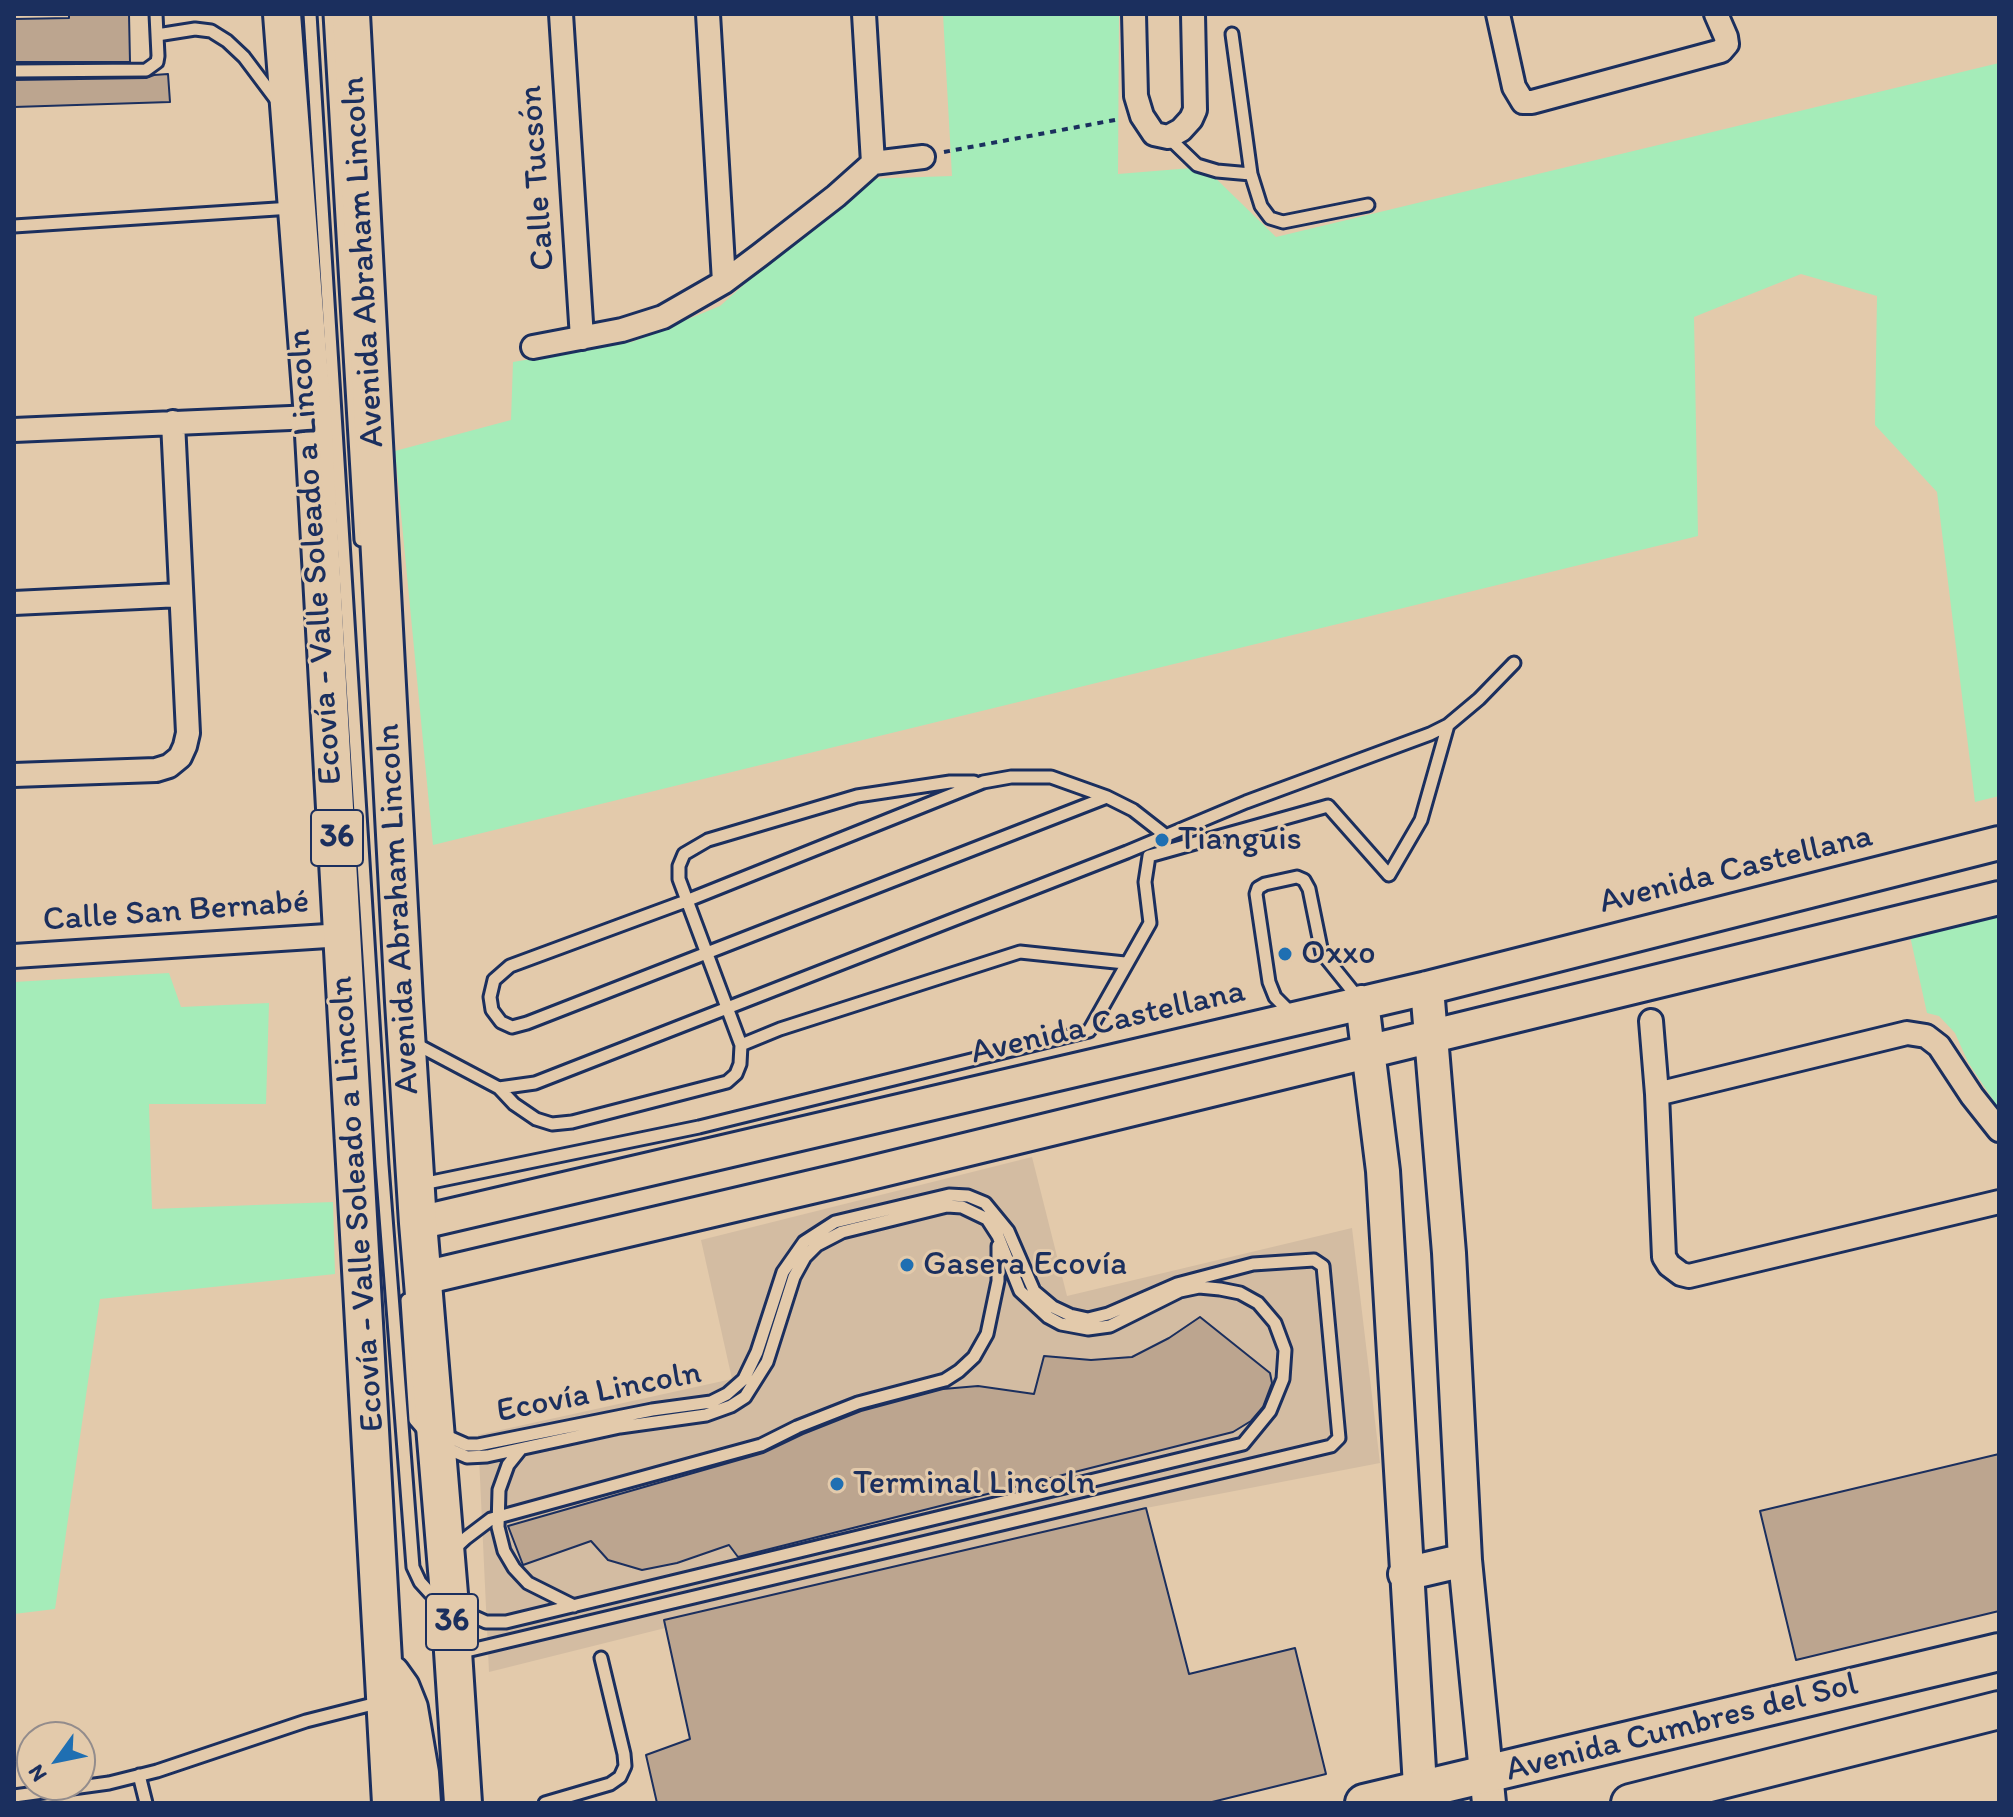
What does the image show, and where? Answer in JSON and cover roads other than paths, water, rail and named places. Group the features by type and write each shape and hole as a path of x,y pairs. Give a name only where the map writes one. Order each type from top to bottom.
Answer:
{"main road":[{"name":"36","path":"282,14 313,417 343,935 392,1170 383,1663 391,1803"},
{"name":"Avenida Abraham Lincoln","path":"351,14 406,1040 392,1170 418,1223 414,1282 436,1435 463,1803"},
{"name":"Avenida Cumbres del Sol","path":"1364,1803 1488,1789 1999,1652"},
{"path":"383,1663 401,1688 409,1708 422,1803"},
{"name":"Avenida Cumbres del Sol","path":"1630,1803 1999,1710"}],"street":[{"name":"Calle Tucsón","path":"561,14 582,338"},
{"path":"708,14 724,282"},
{"path":"864,14 873,163"},
{"path":"1134,14 1136,96 1142,116 1154,134 1168,137 1181,130 1195,110 1193,14"},
{"path":"1498,14 1514,87 1523,102 1721,51 1727,44 1716,14"},
{"path":"533,347 622,330 663,317 724,282 836,196 873,163 923,157"},
{"path":"14,430 313,417"},
{"path":"14,775 156,770 169,766 180,757 188,733 173,422"},
{"path":"14,603 181,595"},
{"name":"Avenida Castellana","path":"418,1223 1427,988 1999,843"},
{"path":"414,1282 1999,898"},
{"path":"1661,927 1674,976"},
{"name":"Calle San Bernabé","path":"14,956 343,935"},
{"path":"1427,988 1449,1253 1465,1560 1488,1789"},
{"path":"1362,1002 1383,1171 1389,1249 1405,1574 1420,1796"},
{"path":"1651,1021 1664,1257 1681,1274 1689,1276 1999,1202"},
{"path":"1657,1094 1907,1033 1926,1036 1939,1046 1999,1130"},
{"path":"1405,1574 1465,1560"}],"lane":[{"path":"14,71 146,70 157,62 156,14"},
{"name":"Ecovía - Valle Soleado a Lincoln","path":"310,14 392,1170 413,1567 430,1593 450,1606 495,1623 1243,1444 1270,1411 1283,1379 1285,1350 1275,1323 1258,1303 1240,1293 1199,1287 1180,1291 1110,1326 1088,1329 1061,1324 1040,1311 1020,1291 998,1236"},
{"path":"330,14 362,557"},
{"path":"157,35 195,29 211,31 244,57 290,118"},
{"path":"1232,34 1251,174 1261,206 1270,218 1283,222 1368,205"},
{"path":"1168,137 1197,165 1217,171 1251,174"},
{"path":"14,226 297,208"},
{"path":"499,1088 535,1083 1448,725 1514,663"},
{"path":"392,1170 699,1127 1089,1031 1150,923 1145,882 1149,856 1328,806 1389,875 1421,820 1448,725"},
{"path":"406,1040 499,1088 514,1104 536,1119 552,1124 572,1122 727,1082 736,1074 740,1064 741,1045 679,879 679,866 684,854 708,840 857,796 950,782 983,782 1011,777 1051,777 1107,797 1133,810 1165,835"},
{"path":"983,782 686,901 510,966 494,980 490,997 492,1010 501,1022 512,1027 1107,797"},
{"path":"1296,1018 1281,1004 1269,982 1256,894 1258,888 1265,884 1297,877 1304,880 1309,889 1322,953 1362,1002"},
{"path":"741,1045 780,1029 1020,952 1125,963"},
{"name":"Ecovía Lincoln","path":"436,1435 467,1445 478,1445 652,1410 711,1402 727,1394 744,1379 757,1352 783,1272 804,1242 825,1226 949,1195 978,1198 995,1214"},
{"path":"436,1435 448,1450 467,1457 520,1449 633,1424 706,1415 745,1397 767,1362 783,1306 799,1267 817,1245 842,1232 947,1206 976,1212 987,1219 998,1236"},
{"path":"445,1559 466,1538 498,1517 761,1445 858,1403 945,1380 974,1357 987,1334 998,1281 995,1214"},
{"path":"454,1654 1335,1443 1339,1438 1323,1266 1320,1262 1253,1264 1177,1284 1108,1314 1088,1319 1053,1307 1034,1291 1008,1231 995,1214"},
{"path":"520,1449 508,1465 499,1490 498,1517 504,1551 528,1583 574,1606"},
{"path":"545,1803 610,1784 620,1777 625,1766 601,1658"},
{"path":"14,1796 109,1783 306,1721 385,1701"},
{"path":"139,1775 146,1803"}],"place":[{"name":"Tianguis","path":"1162,840"},
{"name":"Oxxo","path":"1285,954"},
{"name":"Gasera Ecovía","path":"907,1265"},
{"name":"Terminal Lincoln","path":"837,1484"}]}
